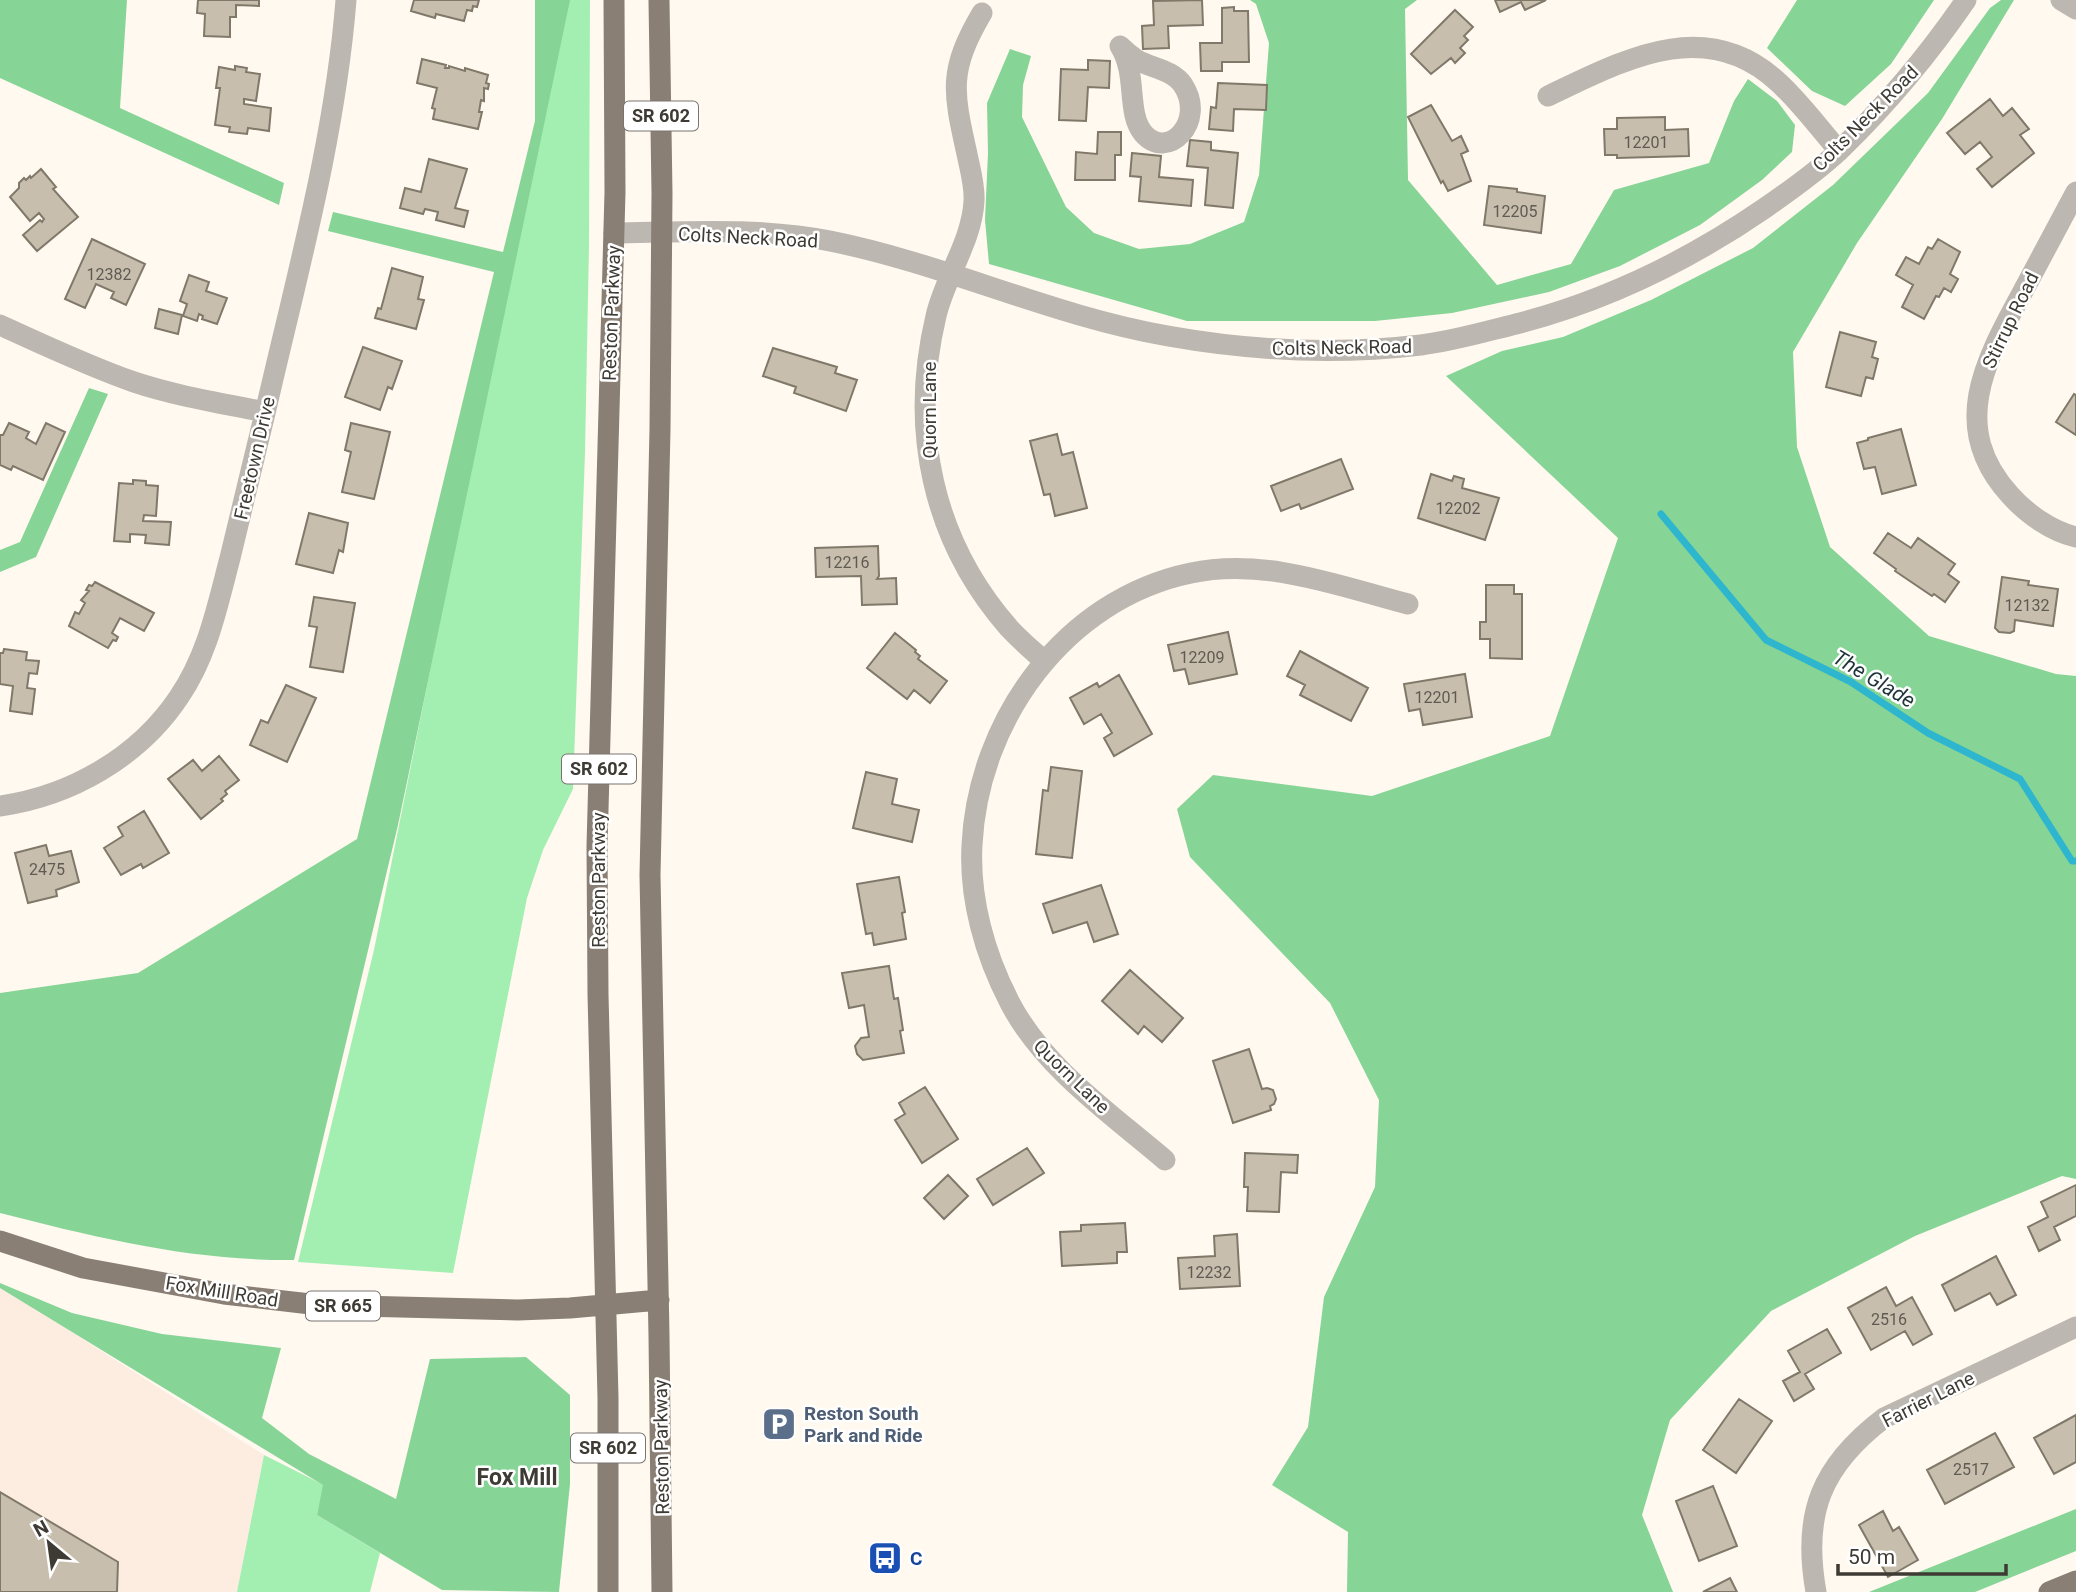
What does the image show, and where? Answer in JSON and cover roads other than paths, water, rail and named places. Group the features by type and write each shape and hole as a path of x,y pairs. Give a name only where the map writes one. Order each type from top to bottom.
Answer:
{"main road":[{"name":"Reston Parkway","path":"608,1592 608,1398 597,846 614,233 614,0"},
{"name":"Reston Parkway","path":"659,0 662,232 660,429 650,875 662,1592"},
{"name":"Fox Mill Road","path":"0,1241 83,1268 224,1294 308,1304 518,1310 659,1300"},
{"path":"2049,1592 2076,1581"}],"street":[{"name":"Freetown Drive","path":"0,806 23,803 61,791 96,774 126,754 144,738 178,698 210,638 331,127 342,54 346,0"},
{"name":"Colts Neck Road","path":"614,233 731,232 826,240 950,273 1025,301 1096,321 1234,346 1289,351 1359,350 1423,345 1553,315 1611,294 1683,260 1738,226 1789,191 1839,151 1899,89 1934,46 1966,0"},
{"path":"2061,0 2076,9"},
{"name":"Quorn Lane","path":"982,13 962,51 956,76 956,101 974,198 972,223 936,314 927,359 926,452 943,516 964,561 989,603 1010,629 1044,661"},
{"path":"1120,46 1136,59 1172,74 1182,83 1191,113 1188,129 1179,136 1166,142 1155,142 1145,136 1137,124 1131,72 1120,46"},
{"path":"1548,96 1619,62 1646,53 1676,48 1709,48 1755,63 1771,76 1839,151"},
{"name":"Stirrup Road","path":"2076,192 1991,350 1980,383 1976,413 1978,438 1985,460 1999,483 2018,505 2042,522 2076,537"},
{"path":"0,325 83,363 137,383 265,412"},
{"name":"Quorn Lane","path":"1165,1160 1061,1070 1034,1039 1011,1005 993,966 981,928 974,887 972,847 979,794 998,735 1021,693 1044,661 1087,621 1119,600 1154,583 1219,569 1260,570 1301,575 1408,604"},
{"name":"Farrier Lane","path":"1816,1592 1810,1562 1812,1520 1823,1486 1839,1460 1860,1437 1884,1418 2076,1327"}],"waterway":[{"name":"The Glade","path":"1661,514 1766,640 1851,682 1928,733 2020,779 2072,861 2076,861"}],"place":[{"name":"Reston South Park and Ride","path":"779,1424"},
{"name":"C","path":"885,1558"}],"district":[{"name":"Fox Mill","path":"517,1477"}]}
